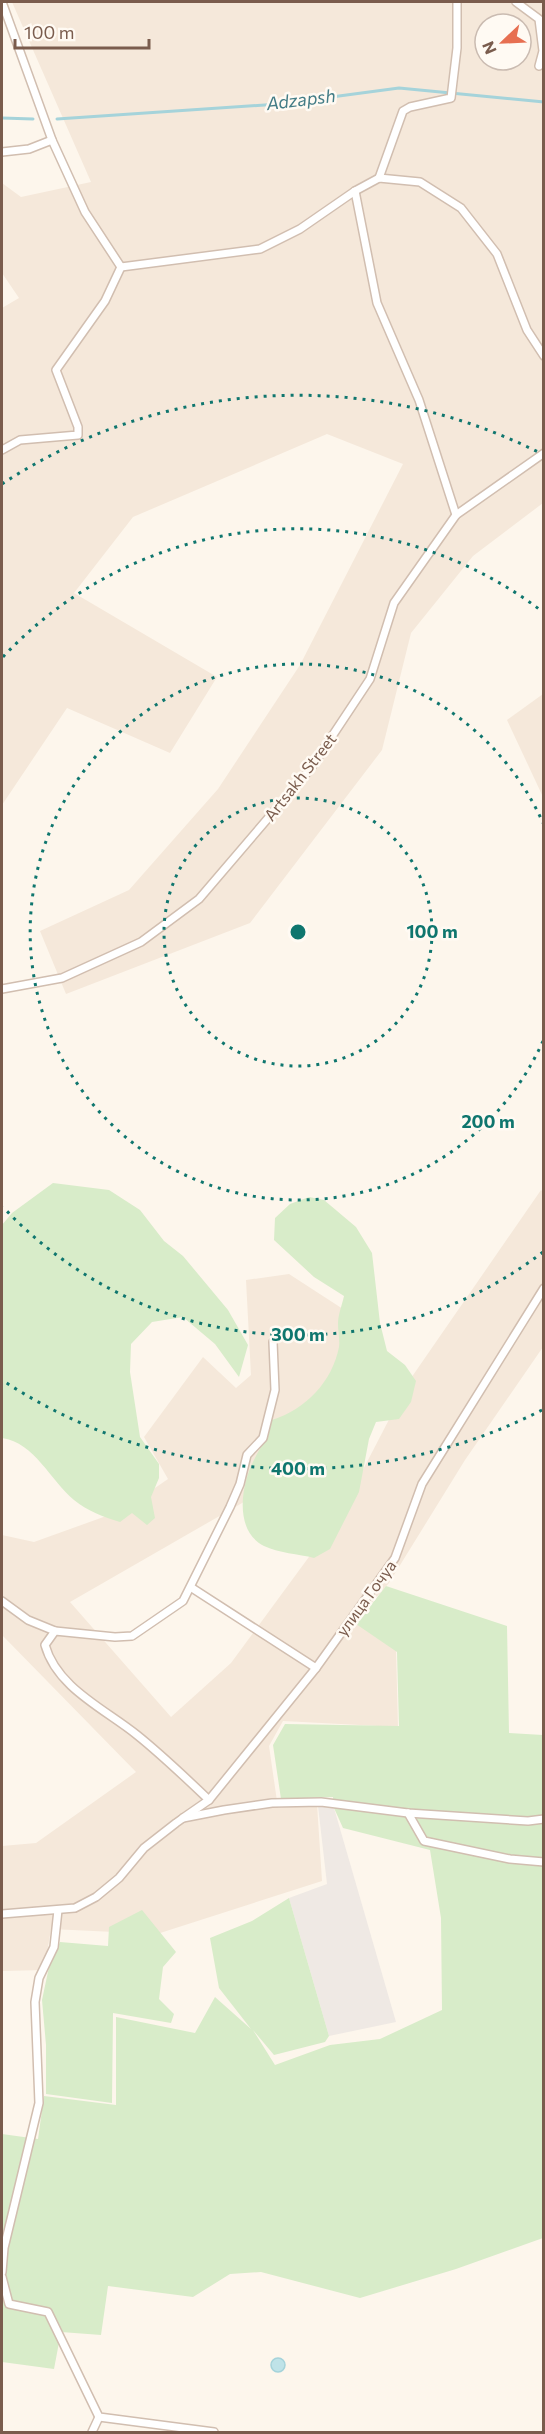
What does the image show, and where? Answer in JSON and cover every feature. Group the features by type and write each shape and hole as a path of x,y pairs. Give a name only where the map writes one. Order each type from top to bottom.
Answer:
{"street":[{"path":"2,2 52,140 85,212 121,267"},
{"path":"379,178 404,111 410,107 450,98 457,48 457,2"},
{"path":"516,2 539,20 543,51 539,66"},
{"path":"2,152 28,149 52,140"},
{"path":"121,267 260,249 300,229 355,191 379,178 420,182 461,208 497,254 527,330 543,356"},
{"path":"355,191 377,303 419,400 456,515"},
{"path":"2,450 20,440 78,435 78,427 56,370 105,301 121,267"},
{"name":"Artsakh Street","path":"2,989 62,978 82,969 141,942 199,899 311,768 370,679 394,603 456,515 543,453"},
{"name":"улица Гочуа","path":"2,1914 75,1908 96,1897 119,1878 144,1848 209,1800 316,1668 395,1558 422,1484 543,1288"},
{"path":"2,1601 28,1620 55,1631 115,1637 132,1636 173,1610 192,1588 240,1484 247,1455 263,1438 275,1390 273,1342"},
{"path":"192,1588 316,1668"},
{"path":"55,1631 45,1645 57,1670 78,1691 135,1734 209,1800"},
{"path":"183,1818 272,1803 321,1802 408,1814 528,1821 543,1819"},
{"path":"408,1814 424,1841 543,1862"},
{"path":"2,2272 4,2248 39,2103 35,2002 39,1978 54,1947 58,1910"},
{"path":"2,2277 9,2304 48,2312 99,2417 92,2433"},
{"path":"99,2417 214,2433"}],"shaded area":[{"path":"12,2 543,2 543,503 473,556 411,633 382,750 250,923 66,994 40,931 129,890 218,789 300,665 403,464 327,434 133,517 74,593 217,677 170,753 67,708 2,805 2,308 19,298 2,273 2,183 21,197 91,182"},
{"path":"543,694 543,797 507,720"},
{"path":"541,1190 543,1192 543,1347 465,1460 389,1583 356,1621 396,1650 398,1727 283,1721 269,1746 278,1808 317,1804 322,1881 157,1934 51,1929 44,1970 2,1971 2,1846 36,1843 136,1772 2,1635 2,1535 34,1542 123,1510 168,1479 144,1437 203,1357 236,1388 251,1375 246,1280 289,1274 363,1322 256,1495 70,1602 171,1717 231,1663 339,1516 409,1381"},
{"path":"318,1806 334,1808 396,2022 329,2036 289,1898 327,1884"}],"green space":[{"path":"53,1183 109,1190 140,1210 164,1241 183,1256 228,1310 248,1345 239,1377 215,1344 183,1317 152,1322 131,1344 130,1372 140,1437 159,1464 159,1478 151,1497 155,1518 147,1525 132,1513 120,1522 85,1507 65,1492 24,1447 2,1438 2,1225 12,1213"},
{"path":"309,1197 324,1200 356,1227 372,1253 380,1323 387,1351 405,1365 416,1381 411,1402 399,1419 376,1422 369,1439 359,1492 330,1549 314,1558 282,1552 264,1546 254,1539 244,1519 243,1507 245,1483 272,1420 296,1409 316,1392 330,1372 339,1347 338,1321 344,1296 314,1277 274,1240 275,1218 290,1204"},
{"path":"386,1586 507,1626 509,1733 543,1735 543,2238 456,2269 360,2298 261,2272 230,2274 193,2297 108,2286 101,2335 61,2332 54,2369 2,2362 2,2134 38,2139 44,2096 116,2105 116,2017 195,2033 215,1997 251,2029 219,1988 210,1938 252,1921 289,1898 329,2036 325,2042 274,2055 253,2030 275,2065 330,2045 380,2039 442,2010 441,1918 430,1850 343,1828 334,1808 333,1797 281,1799 273,1745 285,1724 399,1726 397,1652 356,1624"},
{"path":"142,1910 176,1952 163,1967 159,1999 174,2014 171,2023 113,2013 112,2103 46,2094 46,2045 42,2000 49,1967 60,1942 108,1946 109,1927"}],"water":[{"path":"278,2358 283,2360 285,2365 283,2370 278,2372 273,2370 271,2365 273,2360"}],"waterway":[{"name":"Adzapsh","path":"57,119 279,104 399,88 544,102"},
{"name":"Adzapsh","path":"2,118 33,119"}]}
